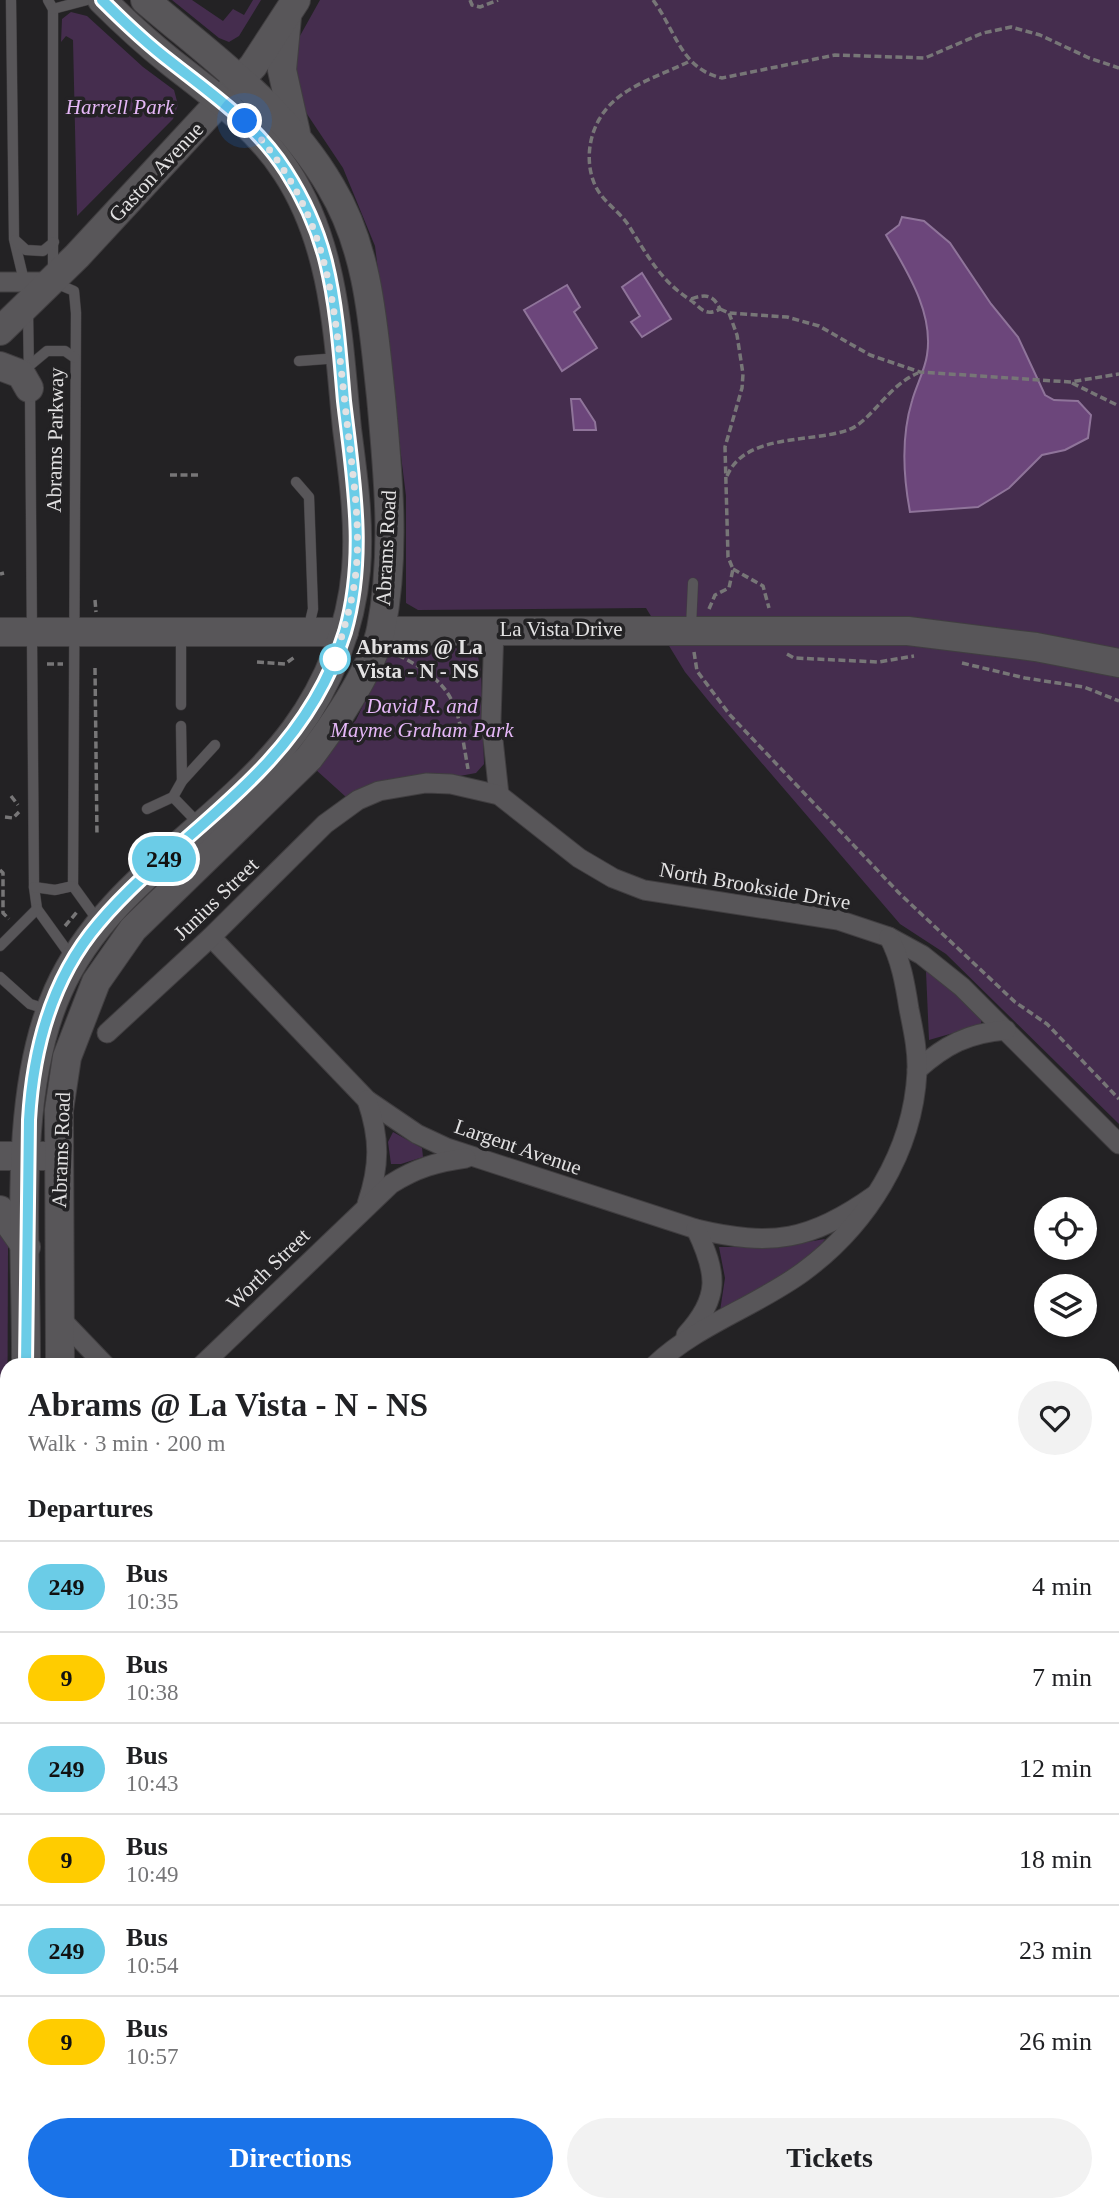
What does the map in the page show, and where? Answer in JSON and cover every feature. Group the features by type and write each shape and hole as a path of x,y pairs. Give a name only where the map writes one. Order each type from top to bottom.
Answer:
{"main road":[{"name":"Abrams Road","path":"26,1358 26,1247 14,1156 49,1011 74,960 90,916 201,825 266,764 295,731 326,678 344,632 356,572 357,527 340,358 326,259 303,202 266,144 221,101 132,30 102,0"},
{"name":"Abrams Road","path":"60,1358 61,1096 67,1057 85,1005 113,954 155,905 309,758 387,642 390,504 368,289 353,233 332,187 297,139 241,78 145,0"},
{"name":"Gaston Avenue","path":"0,331 26,294 52,282 221,101 241,78 291,8"},
{"path":"291,8 282,71 297,139"},
{"path":"340,358 376,355"},
{"path":"0,366 29,377"},
{"name":"La Vista Drive","path":"387,642 494,629 908,631 1036,646 1119,663"},
{"name":"La Vista Drive","path":"0,632 181,632 302,644 344,632"},
{"path":"61,1096 52,1070 62,1022 101,939 90,916"},
{"path":"14,1156 59,1157"},
{"path":"0,1210 26,1247"}],"street":[{"path":"0,282 26,294"},
{"path":"494,629 491,721 499,795"},
{"name":"La Vista Drive","path":"344,632 387,642"},
{"name":"North Brookside Drive","path":"358,800 379,791 426,783 451,784 499,795 579,858 613,878 644,890 813,914 889,937 941,969 1119,1144"},
{"name":"Junius Street","path":"107,1033 211,937 325,824 358,800"},
{"name":"Largent Avenue","path":"211,937 367,1100 417,1134 471,1157 696,1229 757,1240 792,1236 840,1220 875,1195"},
{"path":"679,1342 767,1296 804,1271 852,1229 891,1172 910,1121 917,1070 902,969 889,937"},
{"path":"917,1070 954,1041 984,1032 1006,1030"},
{"name":"Worth Street","path":"366,1205 378,1167 379,1144 367,1100"},
{"name":"Worth Street","path":"209,1358 366,1205 410,1172 436,1162 471,1157"},
{"path":"662,1358 701,1318 711,1298 710,1259 696,1229"},
{"path":"60,1318 98,1358"}],"lane":[{"name":"Abrams Parkway","path":"11,0 14,239 26,294 29,377 34,887 37,909 74,960"},
{"path":"52,282 54,111 50,4 87,0"},
{"path":"14,239 26,250 43,251 54,242"},
{"name":"Abrams Parkway","path":"52,282 74,291 73,886"},
{"path":"29,377 47,351 65,351 75,358"},
{"path":"299,361 340,358"},
{"path":"296,482 309,497 313,609 302,644"},
{"path":"693,583 694,629"},
{"path":"181,632 181,705"},
{"path":"181,726 181,781"},
{"path":"147,809 173,797 181,781 215,746"},
{"path":"173,797 201,825"},
{"path":"34,887 55,890 73,886 90,916"},
{"path":"0,946 37,909"},
{"path":"0,977 30,1004 49,1011"}],"path":[{"path":"470,0 472,5 480,7 498,0"},
{"path":"653,0 688,62 707,74 722,78 835,55 925,58 983,33 1011,27 1040,35 1088,58 1119,68"},
{"path":"688,62 638,85 609,107 593,132 589,165 600,195 628,226 643,252 673,289 691,299 699,310 705,312 720,309"},
{"path":"54,111 113,112"},
{"path":"691,299 705,295 712,297 720,309 729,313 769,314 819,326 870,355 920,372 1070,382 1119,374"},
{"path":"729,313 737,335 743,374 742,388 725,447 728,557 732,581 729,588 715,595 694,629 697,671 730,715 924,919 1026,1012 1047,1024 1119,1099"},
{"path":"726,480 730,469 748,452 849,430 858,425 898,383 920,372"},
{"path":"1070,382 1119,406"},
{"path":"170,475 201,475"},
{"path":"387,642 442,685 456,703 468,771 462,772"},
{"path":"257,663 285,664 302,644"},
{"path":"47,664 63,664"},
{"path":"95,668 97,836"},
{"path":"5,817 13,818 19,812 20,807 11,796"},
{"path":"0,870 3,873 3,913 19,928"},
{"path":"65,926 90,916"}],"green space":[{"path":"172,0 192,0 223,21 233,9 244,15 253,0 261,0 239,36 229,42 219,38"},
{"path":"320,0 1119,0 1119,1124 946,954 900,924 685,672 646,608 418,610 406,603 406,496 375,246 343,168 297,99 292,85 296,43"},
{"name":"Harrell Park","path":"71,12 87,16 143,67 174,90 178,105 173,119 77,216 73,40 66,36 61,42 62,19"},
{"name":"David R. and Mayme Graham Park","path":"476,648 481,670 484,764 476,773 346,797 315,769 356,720 390,649"},
{"path":"930,967 982,1016 981,1025 929,1040 926,971"},
{"path":"393,1132 422,1148 423,1157 401,1164 391,1164 388,1142"},
{"path":"0,1218 8,1247 8,1358 0,1358"},
{"path":"825,1239 806,1261 720,1311 725,1278 719,1247 777,1247"}],"shaded area":[{"path":"902,217 924,221 950,243 991,304 1018,337 1045,395 1054,400 1078,401 1091,415 1088,438 1065,450 1042,455 1009,488 978,507 910,512 905,470 906,428 926,361 928,339 917,292 886,235 899,225"},
{"path":"642,273 671,319 642,337 631,322 640,316 622,287"},
{"path":"567,285 580,307 574,312 597,348 562,371 524,310"},
{"path":"571,399 580,399 595,422 596,430 574,430"}],"bus line":[{"name":"249","path":"26,1358 27,1156 31,1084 38,1046 49,1011 83,944 100,922 266,764 295,731 335,659 350,608 356,572 357,515 340,358 326,259 315,228 286,171 245,121 132,30 102,0"}],"place":[{"name":"Abrams @ La Vista - N - NS","path":"335,659"}],"route":[{"path":"245,121 286,171 315,228 326,259 357,515 356,572 350,608 335,659"}]}
